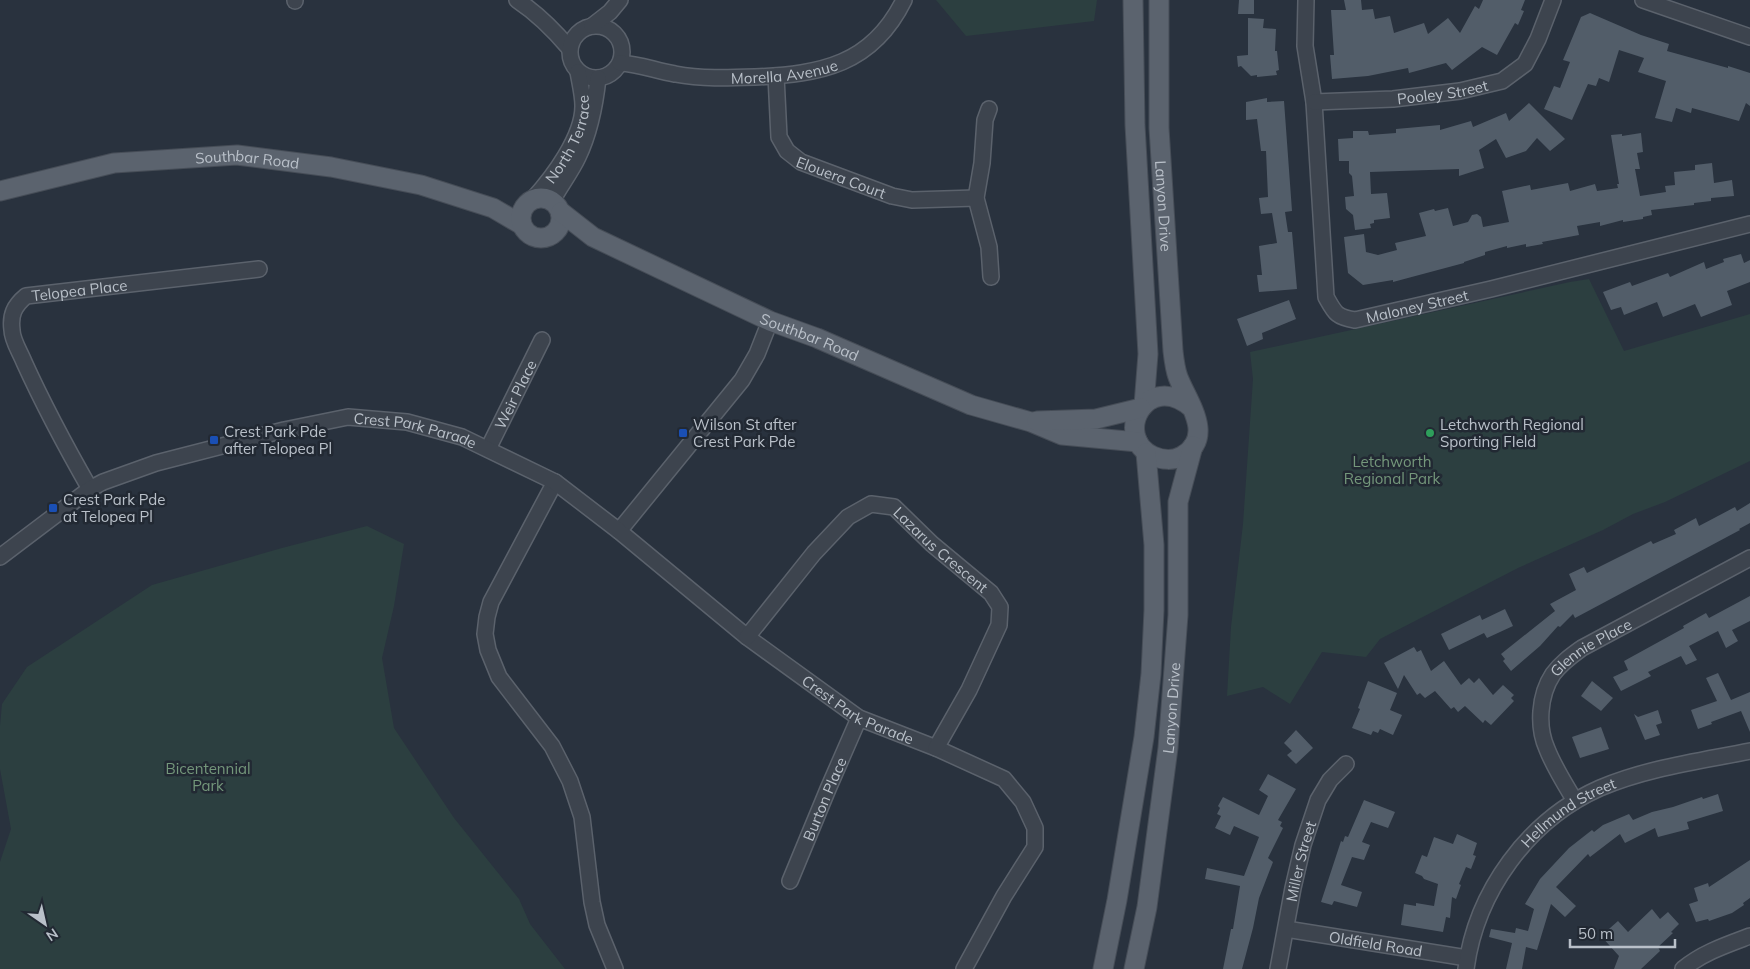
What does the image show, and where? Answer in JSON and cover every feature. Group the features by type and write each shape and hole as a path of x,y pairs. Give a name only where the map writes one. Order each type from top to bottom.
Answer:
{"main road":[{"name":"Lanyon Drive","path":"1133,0 1135,125 1148,354 1142,406"},
{"name":"Lanyon Drive","path":"1159,0 1159,128 1172,342 1177,376 1192,408"},
{"name":"Southbar Road","path":"0,191 114,163 237,155 331,167 421,185 493,208 526,211"},
{"path":"543,198 557,206 562,220 559,229 553,235 535,238 527,233 526,211 543,198"},
{"name":"Southbar Road","path":"557,206 593,237 770,321 817,338 971,405 1031,422 1062,435 1142,448"},
{"name":"Southbar Road","path":"553,235 593,237"},
{"path":"1170,396 1182,399 1192,408 1197,418 1198,433 1193,446 1183,456 1171,460 1158,459 1142,448 1134,431 1136,418 1142,406 1157,397 1170,396"},
{"name":"Southbar Road","path":"1031,422 1096,419 1142,406"},
{"name":"Lanyon Drive","path":"1134,969 1146,907 1168,748 1178,615 1178,502 1193,446"},
{"name":"Lanyon Drive","path":"1102,969 1117,900 1144,737 1151,674 1154,610 1154,545 1142,448"}],"street":[{"path":"517,0 535,11 551,26 569,48"},
{"path":"551,26 577,33 599,27 620,0"},
{"name":"Morella Avenue","path":"621,57 674,74 714,78 776,76 821,69 837,65 867,48 883,33 896,16 904,0"},
{"name":"Maloney Street","path":"1306,0 1305,46 1314,102 1326,297 1333,310 1342,318 1355,320 1750,224"},
{"name":"Pooley Street","path":"1314,102 1393,99 1460,91 1502,81 1525,64 1538,39 1553,0"},
{"path":"1643,0 1750,37"},
{"path":"577,33 569,48 573,65 578,72 586,76 598,78 609,74 621,57 618,37 599,27"},
{"name":"North Terrace","path":"526,211 549,182 578,133 583,107 578,72"},
{"name":"Elouera Court","path":"776,76 779,137 792,157 813,167 892,196 912,200 976,198"},
{"name":"North Terrace","path":"557,206 586,136 594,111 598,78"},
{"path":"989,109 985,120 982,163 976,198 989,247 991,277"},
{"name":"Telopea Place","path":"90,489 62,441 12,332 12,313 18,303 26,296 260,269"},
{"path":"619,531 742,380 753,362 770,321"},
{"name":"Weir Place","path":"488,449 542,340"},
{"name":"Crest Park Parade","path":"0,557 90,489 103,482 156,463 284,430 348,417 407,422 462,437 555,482 619,531 747,637 859,718 936,748 1004,779 1024,802 1035,828 1035,847 995,912 964,969"},
{"path":"555,482 495,594 487,617 485,634 488,650 500,676 552,746 570,781 582,817 592,902 601,935 615,969"},
{"name":"Lazarus Crescent","path":"747,637 814,553 848,517 871,504 894,507 932,544 991,592 1000,607 999,624 970,690 936,748"},
{"name":"Glennie Place","path":"1575,800 1546,748 1542,732 1541,714 1543,699 1553,675 1566,660 1582,648 1750,558"},
{"name":"Burton Place","path":"790,881 859,718"},
{"name":"Hellmund Street","path":"1466,964 1480,914 1493,885 1512,857 1538,829 1575,800 1600,788 1639,774 1750,751"},
{"name":"Miller Street","path":"1278,969 1303,845 1318,800 1330,780 1346,764"},
{"name":"Oldfield Road","path":"1286,928 1466,964"},
{"path":"1683,969 1691,962 1708,953 1750,936"}],"green space":[{"path":"936,0 1097,0 1094,21 966,36"},
{"name":"Letchworth Regional Park","path":"1589,279 1624,351 1750,314 1750,461 1665,502 1633,514 1603,530 1518,568 1380,639 1366,657 1322,652 1290,704 1263,687 1227,696 1231,627 1243,524 1253,379 1250,352"},
{"name":"Bicentennial Park","path":"367,526 404,544 394,606 382,658 394,728 454,818 519,899 530,924 565,969 0,969 0,862 11,829 0,769 0,726 2,704 27,667 152,585"}],"building":[{"path":"1239,0 1254,0 1254,14 1238,14"},
{"path":"1344,0 1361,0 1362,10 1373,9 1375,19 1390,16 1394,33 1424,23 1428,34 1448,18 1460,33 1475,6 1479,9 1483,0 1525,0 1521,10 1524,11 1518,25 1515,23 1497,55 1482,47 1452,70 1446,63 1409,73 1408,68 1368,76 1332,79 1330,55 1334,55 1331,10 1346,10"},
{"path":"1590,13 1641,35 1669,44 1667,51 1750,73 1750,106 1746,103 1739,121 1692,108 1691,113 1676,108 1672,122 1655,118 1666,81 1638,72 1644,58 1619,50 1609,82 1599,78 1596,86 1588,84 1572,120 1544,109 1554,86 1560,88 1570,62 1563,60 1581,17"},
{"path":"1248,18 1264,19 1263,28 1276,29 1275,51 1277,51 1279,70 1276,71 1277,75 1251,76 1241,66 1238,67 1237,56 1248,55"},
{"path":"1267,98 1267,102 1284,101 1292,211 1285,212 1288,232 1292,232 1297,289 1259,292 1257,275 1262,275 1259,246 1277,243 1272,213 1261,214 1259,198 1268,197 1266,151 1261,151 1257,119 1246,120 1246,102"},
{"path":"1529,103 1565,139 1550,151 1537,138 1526,151 1506,158 1496,139 1479,150 1484,168 1459,176 1459,169 1370,172 1371,194 1387,193 1390,218 1374,220 1374,223 1370,224 1371,228 1355,230 1353,215 1346,209 1345,197 1354,196 1352,176 1349,173 1349,161 1339,161 1338,139 1353,138 1353,131 1368,131 1369,135 1396,133 1396,129 1440,125 1440,130 1471,121 1473,127 1506,113 1509,121"},
{"path":"1641,133 1643,152 1637,153 1640,169 1635,169 1640,196 1666,192 1665,186 1675,185 1674,172 1695,170 1695,165 1712,163 1714,183 1732,180 1734,196 1711,198 1711,201 1694,203 1694,205 1651,210 1652,215 1643,217 1643,219 1623,222 1623,220 1600,226 1600,222 1577,226 1579,235 1526,247 1526,244 1507,248 1507,246 1485,252 1485,255 1464,263 1393,282 1393,280 1363,285 1348,273 1344,237 1364,234 1366,252 1378,255 1397,250 1395,243 1426,236 1419,213 1448,208 1453,226 1468,222 1472,215 1477,214 1481,217 1483,227 1509,222 1502,191 1530,185 1531,190 1568,183 1570,191 1595,184 1597,191 1618,188 1617,184 1619,184 1611,135 1622,134 1622,136"},
{"path":"1741,254 1744,263 1750,260 1750,282 1727,291 1732,305 1701,317 1695,304 1663,317 1657,302 1624,315 1621,307 1611,310 1603,292 1630,282 1632,286 1668,273 1670,277 1704,262 1706,269 1724,262 1723,259"},
{"path":"1289,300 1296,319 1262,333 1263,339 1247,346 1237,319"},
{"path":"1750,503 1750,523 1740,530 1575,618 1573,614 1511,671 1503,661 1505,659 1501,654 1555,611 1550,604 1576,590 1569,574 1584,567 1587,573 1651,541 1653,544 1676,534 1674,530 1696,518 1699,526 1735,507 1737,511"},
{"path":"1750,596 1750,621 1732,630 1738,641 1726,648 1718,631 1689,646 1697,660 1686,665 1681,656 1648,672 1651,676 1621,691 1613,677 1628,670 1624,661 1684,628 1683,626 1706,613 1709,618"},
{"path":"1505,609 1513,626 1487,638 1484,633 1449,650 1441,634 1480,615 1482,620"},
{"path":"1414,647 1417,652 1421,650 1431,671 1444,661 1461,685 1469,678 1474,683 1479,678 1493,695 1503,685 1514,695 1511,698 1514,701 1491,725 1485,720 1483,723 1465,706 1458,712 1454,707 1451,709 1435,691 1425,698 1420,693 1417,695 1404,675 1398,689 1384,663"},
{"path":"1718,673 1731,700 1750,692 1750,732 1741,711 1698,729 1691,710 1717,701 1706,678"},
{"path":"1368,681 1397,693 1390,710 1402,715 1393,735 1380,729 1378,733 1373,731 1371,735 1352,728"},
{"path":"1592,681 1613,698 1601,711 1581,696"},
{"path":"1658,710 1662,723 1656,725 1660,735 1645,740 1634,714 1638,717"},
{"path":"1601,727 1609,749 1580,758 1572,737"},
{"path":"1296,730 1313,748 1296,764 1287,755 1292,751 1284,743"},
{"path":"1268,774 1296,789 1278,820 1282,822 1280,826 1283,828 1268,858 1273,862 1259,898 1242,969 1223,969 1231,929 1233,929 1240,886 1205,879 1207,868 1244,876 1259,837 1234,826 1230,835 1215,828 1221,816 1217,814 1220,808 1218,806 1223,797 1259,815 1268,796 1259,790"},
{"path":"1718,794 1723,811 1687,822 1689,829 1658,837 1655,828 1625,843 1620,834 1590,857 1588,854 1556,887 1576,906 1565,917 1551,904 1537,950 1526,947 1522,969 1506,969 1512,943 1489,937 1491,929 1515,933 1516,928 1528,931 1534,909 1525,904 1540,879 1569,848 1592,830 1594,832 1603,825 1629,814 1633,820 1652,812"},
{"path":"1364,800 1395,812 1388,828 1371,822 1362,842 1370,845 1364,860 1352,857 1341,885 1362,892 1357,907 1334,901 1332,905 1321,902 1341,841 1343,842 1345,836 1348,837"},
{"path":"1457,834 1477,843 1473,855 1476,856 1471,869 1466,867 1459,884 1461,885 1456,899 1452,897 1450,918 1446,917 1443,932 1401,925 1404,904 1416,906 1416,903 1434,906 1438,884 1424,879 1415,873 1422,855 1427,857 1434,837 1453,844"},
{"path":"1750,860 1750,898 1743,903 1744,905 1732,913 1709,921 1708,919 1696,922 1689,904 1698,901 1694,888 1708,883 1709,887"},
{"path":"1652,909 1660,919 1668,912 1679,924 1671,932 1673,933 1658,947 1660,951 1641,969 1614,969 1619,956 1601,936 1618,921 1628,932"}],"place":[{"name":"Wilson St after Crest Park Pde","path":"683,433"},
{"name":"Letchworth Regional Sporting FIeld","path":"1430,433"},
{"name":"Crest Park Pde after Telopea Pl","path":"214,440"},
{"name":"Crest Park Pde at Telopea Pl","path":"53,508"}]}
